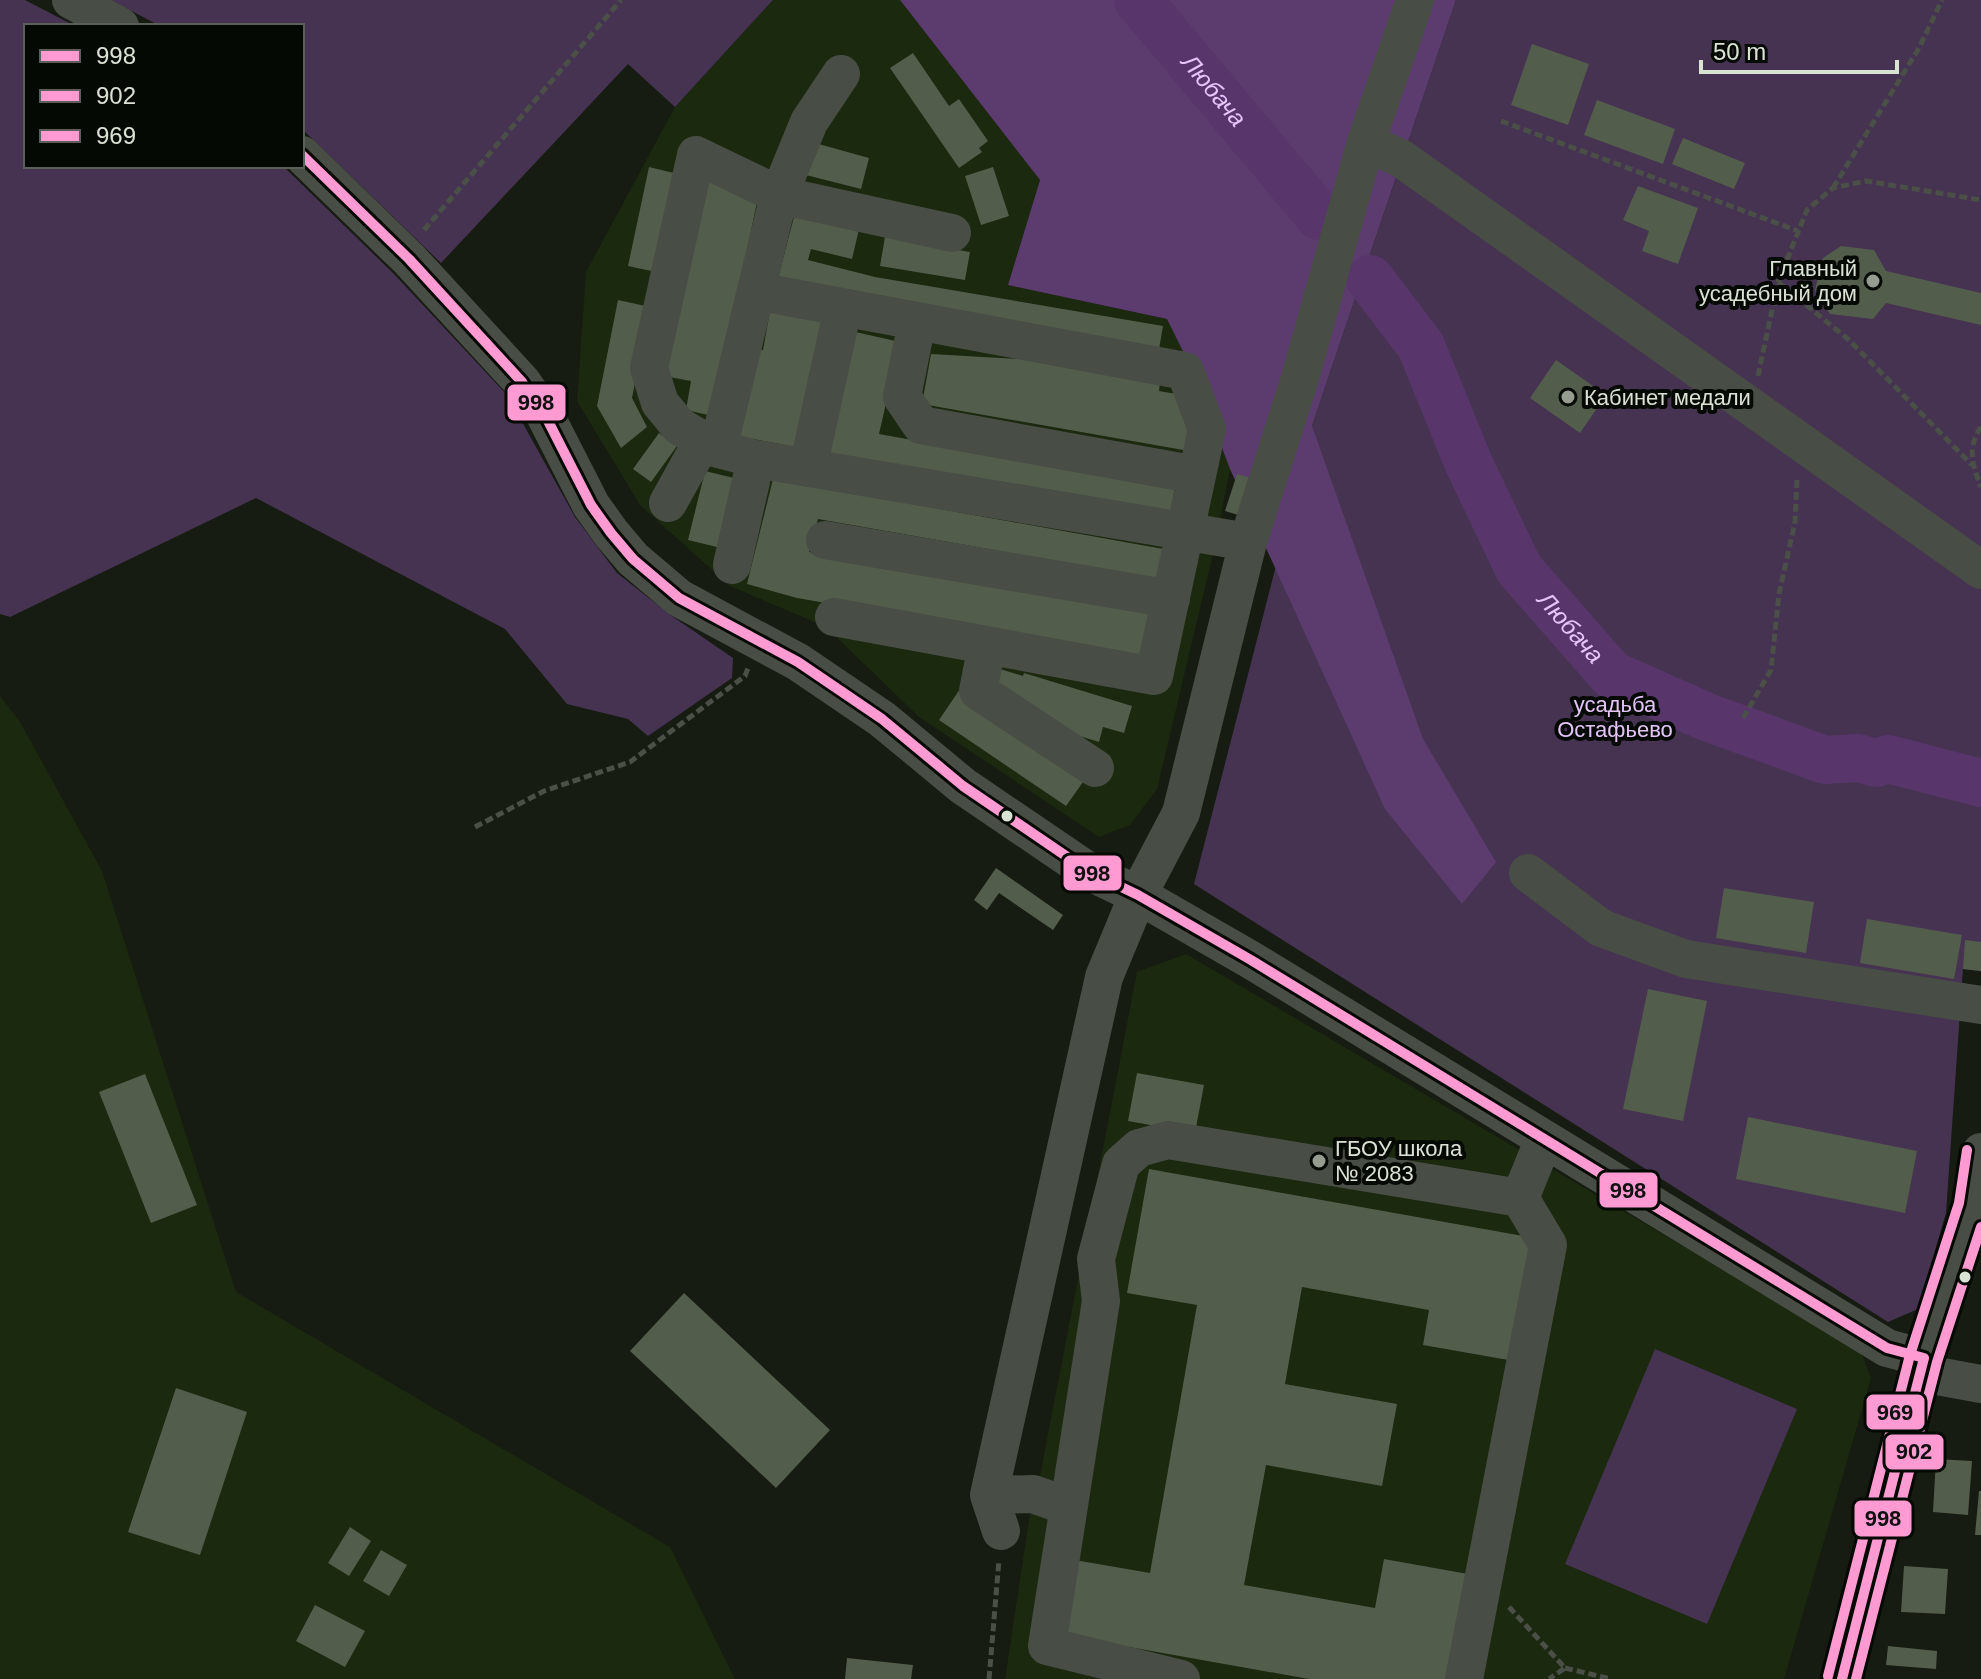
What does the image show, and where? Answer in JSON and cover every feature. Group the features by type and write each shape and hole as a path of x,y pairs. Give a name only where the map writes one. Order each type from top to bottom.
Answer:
{"street":[{"path":"71,0 116,24"},
{"path":"1001,1531 989,1495 1104,977 1138,895 1181,813 1248,542 1300,378 1366,142 1415,0"},
{"path":"668,503 710,444 756,291 779,195 809,122 841,74"},
{"path":"1366,142 1402,159 1981,570"},
{"path":"952,233 779,195 696,155 649,368 660,403 679,426 710,444 756,459 1248,542"},
{"path":"304,157 409,259 522,382 545,415 591,505 618,542 654,579 679,598 798,662 882,719 963,786 1088,871 1138,895 1887,1348 1923,1366 1981,1384"},
{"path":"756,291 1185,371 1207,429 1154,676 834,617"},
{"path":"808,468 843,308"},
{"path":"917,322 902,397 921,425 1197,475"},
{"path":"732,565 756,459"},
{"path":"825,540 1171,599"},
{"path":"987,645 978,691 1095,768"},
{"path":"1528,873 1601,928 1686,959 1981,1005"},
{"path":"1520,1198 1544,1139"},
{"path":"1181,1679 1047,1646 1101,1301 1096,1259 1121,1164 1139,1148 1168,1140 1520,1198 1548,1245 1486,1582 1464,1679"},
{"path":"1842,1679 1923,1366 1978,1194 1981,1152"},
{"path":"989,1495 1033,1494 1067,1506"}],"path":[{"path":"416,239 621,0"},
{"path":"1751,409 1778,282 1807,210 1833,188 1919,48 1942,0"},
{"path":"1501,121 1798,231"},
{"path":"1833,188 1866,181 1981,200"},
{"path":"1778,282 1849,340 1972,465 1981,487"},
{"path":"1972,465 1973,440 1981,427"},
{"path":"1743,718 1771,670 1779,594 1795,522 1798,441"},
{"path":"475,827 544,791 630,762 745,676 748,666 743,660"},
{"path":"989,1679 1001,1531"},
{"path":"1486,1582 1565,1668 1611,1679"},
{"path":"1549,1679 1565,1668"}],"shaded area":[{"path":"773,0 900,0 1040,180 1008,285 1167,319 1194,374 1230,469 1157,789 1130,825 1099,837 919,717 826,627 730,586 640,505 577,401 586,272 675,107"},
{"path":"900,0 1456,0 1312,426 1423,739 1496,862 1462,904 1385,809 1230,469 1194,374 1167,319 1008,285 1040,180"},
{"path":"0,696 20,722 102,871 236,1292 670,1547 735,1679 0,1679"},
{"name":"ГБОУ школа № 2083","path":"1186,954 1860,1350 1871,1378 1784,1679 1005,1679 1033,1494 1039,1481 1137,972"}],"green space":[{"path":"0,0 25,0 71,24 24,24 24,168 285,168 394,274 507,395 575,517 617,573 733,658 732,678 648,736 628,719 567,704 505,629 256,498 10,617 0,614"},
{"path":"111,0 773,0 675,107 628,64 441,263 304,131 304,24 156,24"},
{"name":"усадьба Остафьево","path":"1456,0 1981,0 1981,971 1963,969 1946,1213 1918,1309 1888,1322 1194,884 1312,426"},
{"path":"1655,1349 1797,1409 1707,1624 1565,1564"}],"building":[{"path":"1532,44 1589,64 1568,125 1511,105"},
{"path":"913,53 949,106 959,99 988,141 979,148 982,152 959,168 890,68"},
{"path":"1597,100 1675,129 1663,164 1584,135"},
{"path":"1683,138 1745,163 1734,189 1672,164"},
{"path":"815,143 869,158 861,189 806,175"},
{"path":"649,167 678,174 656,272 628,266"},
{"path":"993,167 1009,216 981,225 965,176"},
{"path":"705,180 759,192 713,416 686,410 691,381 664,376"},
{"path":"1638,186 1698,208 1678,264 1642,251 1649,231 1623,220"},
{"path":"795,213 859,229 852,259 811,249 808,260 875,277 1163,326 1158,355 777,282"},
{"path":"885,237 970,252 965,280 880,266"},
{"name":"Главный усадебный дом","path":"1841,246 1874,250 1886,271 1981,293 1981,325 1886,303 1873,319 1830,314 1815,290 1823,258"},
{"path":"618,300 650,307 632,398 647,427 621,448 597,406"},
{"path":"771,305 826,323 801,448 737,436 755,348 763,350"},
{"path":"851,331 900,342 879,434 1175,487 1170,516 824,452"},
{"path":"931,354 1037,360 1160,382 1159,391 1188,396 1189,451 922,404"},
{"name":"Кабинет медали","path":"1556,360 1606,395 1580,433 1530,398"},
{"path":"659,433 677,446 651,482 633,469"},
{"path":"705,471 734,478 717,547 688,540"},
{"path":"1237,474 1257,480 1245,517 1225,511"},
{"path":"773,479 1169,550 1164,580 818,519 809,552 1153,612 1145,658 797,598 747,584"},
{"path":"1000,669 1023,676 1024,673 1132,706 1124,733 1103,727 1099,742 1031,721 1035,706 993,693"},
{"path":"960,689 1083,782 1066,806 939,720"},
{"path":"996,868 1063,915 1053,930 999,893 987,910 974,900"},
{"path":"1724,888 1814,902 1806,953 1716,938"},
{"path":"1867,919 1962,935 1954,979 1860,963"},
{"path":"1965,940 1981,942 1981,971 1963,969"},
{"path":"1648,989 1707,1001 1683,1121 1623,1109"},
{"path":"1137,1073 1204,1085 1195,1133 1128,1121"},
{"path":"145,1074 197,1205 151,1223 99,1092"},
{"path":"1748,1117 1917,1151 1905,1213 1736,1179"},
{"path":"1149,1169 1535,1238 1514,1361 1423,1345 1429,1310 1302,1287 1285,1384 1397,1404 1382,1486 1266,1465 1244,1585 1375,1608 1384,1559 1479,1576 1461,1679 1309,1679 1056,1634 1069,1559 1150,1573 1197,1305 1127,1293"},
{"path":"684,1293 830,1430 776,1488 630,1351"},
{"path":"176,1388 247,1412 200,1555 128,1532"},
{"path":"1936,1459 1972,1461 1968,1515 1933,1512"},
{"path":"1979,1491 1981,1535 1975,1535"},
{"path":"350,1527 371,1541 349,1576 328,1563"},
{"path":"381,1550 407,1565 389,1596 363,1581"},
{"path":"1904,1566 1948,1569 1945,1614 1901,1612"},
{"path":"315,1605 365,1631 345,1667 296,1641"},
{"path":"1888,1646 1937,1651 1936,1669 1886,1665"},
{"path":"847,1658 913,1665 911,1679 845,1679"}],"waterway":[{"name":"Любача","path":"1138,0 1319,216"},
{"name":"Любача","path":"1370,279 1421,346 1468,462 1519,569 1612,675 1707,717 1825,760 1858,758 1876,763 1888,759 1981,783"}],"transit line":[{"name":"998","path":"304,157 409,259 522,382 545,415 591,505 611,533 633,559 679,598 798,662 882,719 963,786 1088,871 1138,895 1251,960 1887,1348 1924,1358"},
{"name":"969","path":"1828,1676 1910,1355 1959,1203 1967,1150"},
{"name":"902","path":"1856,1679 1937,1362 1981,1227"},
{"name":"998","path":"1842,1679 1924,1358"}],"place":[{"name":"Главный усадебный дом","path":"1873,281"},
{"name":"Кабинет медали","path":"1568,397"},
{"name":"ГБОУ школа № 2083","path":"1319,1161"}]}
